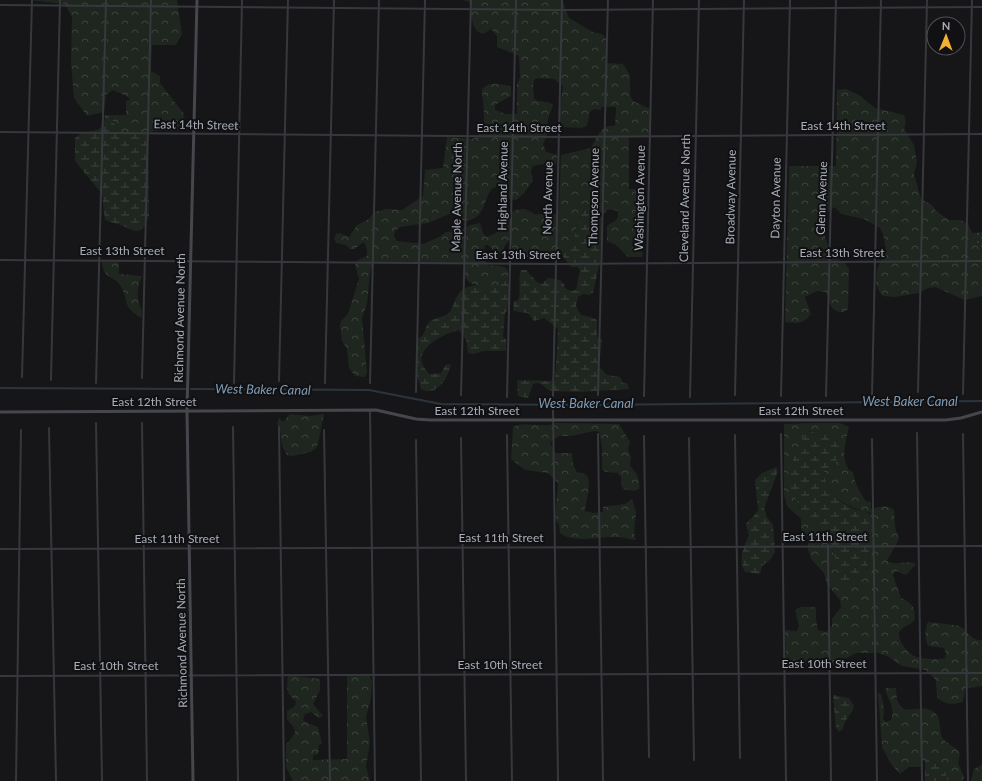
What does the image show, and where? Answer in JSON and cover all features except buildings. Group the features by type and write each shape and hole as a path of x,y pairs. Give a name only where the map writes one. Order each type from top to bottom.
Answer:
{"street":[{"path":"22,377 32,0"},
{"path":"51,380 60,0"},
{"path":"96,383 106,0"},
{"path":"142,378 151,0"},
{"name":"Richmond Avenue North","path":"193,781 187,411 197,0"},
{"path":"234,383 242,0"},
{"path":"279,381 288,0"},
{"path":"325,383 334,0"},
{"path":"370,382 379,0"},
{"path":"416,392 425,0"},
{"name":"Maple Avenue North","path":"461,395 471,0"},
{"name":"Highland Avenue","path":"507,397 516,0"},
{"name":"North Avenue","path":"553,396 562,0"},
{"name":"Thompson Avenue","path":"598,395 608,0"},
{"name":"Washington Avenue","path":"644,396 653,0"},
{"name":"Cleveland Avenue North","path":"690,397 699,0"},
{"name":"Broadway Avenue","path":"735,395 744,0"},
{"name":"Dayton Avenue","path":"781,396 790,0"},
{"name":"Glenn Avenue","path":"826,396 836,0"},
{"path":"872,394 881,0"},
{"path":"918,392 927,0"},
{"path":"963,394 972,0"},
{"path":"0,5 516,10 982,7"},
{"name":"East 14th Street","path":"0,132 513,137 982,134"},
{"name":"East 13th Street","path":"0,260 510,264 982,261"},
{"path":"553,407 558,781"},
{"path":"370,410 375,781"},
{"name":"East 12th Street","path":"0,412 370,410 387,412 420,420 940,420 961,418 982,412"},
{"path":"96,423 102,781"},
{"path":"142,423 147,781"},
{"path":"233,427 238,781"},
{"path":"279,427 284,781"},
{"path":"49,428 56,781"},
{"path":"16,781 21,430"},
{"path":"324,430 330,781"},
{"path":"917,433 922,781"},
{"path":"507,434 512,781"},
{"path":"598,434 603,781"},
{"path":"781,434 786,781"},
{"path":"963,434 968,781"},
{"path":"735,435 740,758"},
{"path":"644,436 649,757"},
{"path":"461,438 466,781"},
{"path":"689,438 694,760"},
{"path":"872,439 877,781"},
{"path":"416,440 421,781"},
{"path":"828,546 831,781"},
{"name":"East 11th Street","path":"0,548 982,546"},
{"name":"East 10th Street","path":"0,676 982,673"}],"green space":[{"path":"28,0 177,0 182,34 176,45 152,45 151,71 160,76 160,83 184,114 186,130 153,131 126,135 117,129 110,115 126,115 126,101 130,100 128,97 113,90 106,95 104,112 87,116 74,98 71,63 72,17 65,4"},
{"path":"463,0 562,0 569,18 593,32 602,34 606,38 606,63 623,64 630,75 630,95 633,101 650,109 650,137 629,136 629,189 642,189 643,235 632,242 633,251 643,252 642,257 628,257 616,245 607,241 607,226 616,220 618,217 618,211 608,209 607,202 589,204 585,207 577,225 574,240 562,255 559,255 558,253 552,256 530,256 521,259 515,256 510,240 505,245 502,255 497,254 488,245 485,245 484,252 487,265 505,267 508,271 508,277 500,286 486,287 471,283 465,277 464,265 460,263 373,263 370,272 367,304 362,318 367,373 365,377 355,376 349,368 347,349 342,341 340,325 341,321 348,314 359,279 355,265 358,260 367,256 367,250 363,242 355,249 350,249 346,245 336,243 334,238 336,234 340,233 349,237 357,225 369,219 374,212 387,209 402,210 423,196 425,170 443,168 447,137 472,139 478,136 482,131 484,117 482,89 485,86 495,84 511,86 511,96 495,105 495,110 506,114 517,114 517,84 520,77 519,56 497,47 497,36 491,29 483,34 476,29 472,21 469,2","holes":["535,79 554,79 563,86 559,117 560,127 581,128 587,126 590,112 594,109 601,110 601,107 616,107 615,126 610,126 603,129 597,136 591,148 561,155 559,210 556,214 550,216 535,214 525,209 517,210 512,212 499,231 486,237 480,223 470,225 459,231 446,232 423,244 397,241 394,236 395,231 400,227 428,223 449,214 459,216 464,221 473,219 479,215 490,191 494,188 500,187 508,199 516,200 524,193 533,181 531,171 533,166 548,163 556,165 557,155 546,152 543,144 547,135 548,119 553,105 534,99 533,84"]},
{"path":"846,89 859,95 875,108 904,115 906,122 904,129 914,145 917,163 914,174 921,199 932,205 936,211 949,220 961,220 968,224 976,242 982,249 982,296 965,300 935,287 928,288 919,293 895,297 883,296 876,283 877,270 886,248 880,228 864,219 841,214 835,207 829,211 825,217 824,230 825,237 833,256 844,262 849,269 848,309 844,312 836,311 831,306 826,292 817,291 805,297 811,314 806,320 793,323 785,322 789,166 836,166 837,90"},
{"path":"105,115 110,115 117,129 126,134 153,131 148,133 149,216 145,226 136,231 105,220 102,194 75,161 75,138 102,127"},
{"path":"607,202 609,209 602,215 600,261 593,293 589,295 583,294 578,297 576,306 581,315 597,320 597,337 602,339 599,367 607,375 620,377 623,383 628,384 629,389 581,392 550,391 541,384 536,383 533,384 528,398 518,396 517,380 555,381 558,329 544,318 534,321 528,313 513,311 514,301 518,300 519,297 519,278 521,270 526,270 537,282 542,284 548,278 560,280 564,284 565,288 571,291 576,290 580,270 577,267 571,267 562,255 574,240 577,225 585,207 589,204"},
{"path":"982,232 982,249 976,242 972,233"},
{"path":"102,262 119,262 119,274 142,276 138,293 142,312 141,318 130,310 126,303 123,290 118,282 107,275 103,268"},
{"path":"508,277 509,295 507,312 505,312 503,337 506,340 506,351 483,351 473,354 468,353 466,339 459,330 451,332 428,346 422,359 424,366 430,374 441,373 446,365 451,364 447,375 436,389 426,391 421,389 417,375 417,339 422,336 429,323 449,313 462,290 474,286 498,285 503,283"},
{"path":"290,414 310,416 324,414 318,444 311,452 292,456 287,455 282,446 280,431 277,423 279,418 283,422"},
{"path":"556,423 619,424 630,442 628,449 631,457 630,466 639,479 639,489 634,491 623,489 621,485 621,477 618,473 606,472 602,470 602,446 599,432 594,431 571,436 559,436 550,443 555,453 572,453 573,465 577,472 585,474 588,478 589,487 585,511 593,513 603,512 603,507 625,504 632,499 636,512 634,533 636,540 622,537 580,539 560,533 559,525 555,520 558,483 548,473 525,470 511,459 513,427 523,424 551,425"},
{"path":"840,423 849,427 844,454 846,465 849,470 853,472 859,491 866,501 871,502 871,509 889,507 894,510 895,527 899,539 887,561 891,563 909,562 916,564 906,575 896,571 893,575 901,598 911,604 915,613 914,621 902,629 899,633 901,643 916,657 930,659 945,658 946,653 944,648 928,646 925,634 928,622 959,626 975,639 982,640 982,686 965,689 963,702 952,704 943,702 937,697 936,680 926,670 902,666 889,657 878,653 856,653 830,667 823,667 817,664 786,663 785,630 797,631 799,626 795,610 801,607 816,607 818,630 826,632 832,626 832,619 841,607 840,600 827,584 824,573 811,559 808,549 808,539 801,529 801,519 787,506 784,495 784,424","holes":["806,431 824,434 838,441 839,447 836,462 824,471 828,488 847,505 871,513 870,555 867,570 838,576 838,561 830,547 835,544 828,544 821,530 799,503 790,481 792,464"]},
{"path":"805,431 824,434 838,441 839,447 836,462 824,471 827,483 833,494 843,503 854,509 872,515 871,545 867,567 861,576 847,584 838,582 836,560 830,547 832,544 828,544 819,527 798,503 790,485 790,469"},
{"path":"776,467 778,471 764,508 767,517 773,525 775,552 770,560 762,566 760,574 745,572 742,563 742,554 749,536 746,524 758,509 755,480 762,473"},
{"path":"288,675 320,679 320,690 313,704 323,716 319,718 311,712 305,714 303,720 318,727 322,743 318,746 319,751 317,755 313,755 313,760 347,759 347,676 370,676 372,682 371,698 366,717 370,743 366,766 370,781 293,781 286,767 286,745 295,733 294,728 287,719 287,711 295,706 296,701 288,692"},
{"path":"885,688 896,688 897,700 902,708 927,709 937,715 942,737 960,753 958,763 964,777 962,781 947,781 945,772 942,768 931,760 922,761 922,767 909,767 900,774 891,764 882,747 878,693 881,694 884,710 883,719 886,722 891,720 892,715 892,707"},
{"path":"833,695 849,698 854,706 845,722 843,729 839,732 836,728"},
{"path":"925,759 937,763 943,769 947,777 947,781 925,781"},
{"path":"982,765 982,781 971,781 974,769"}],"waterway":[{"name":"West Baker Canal","path":"0,388 185,389"},
{"name":"West Baker Canal","path":"191,389 369,390 441,404 586,405 982,401"}]}
